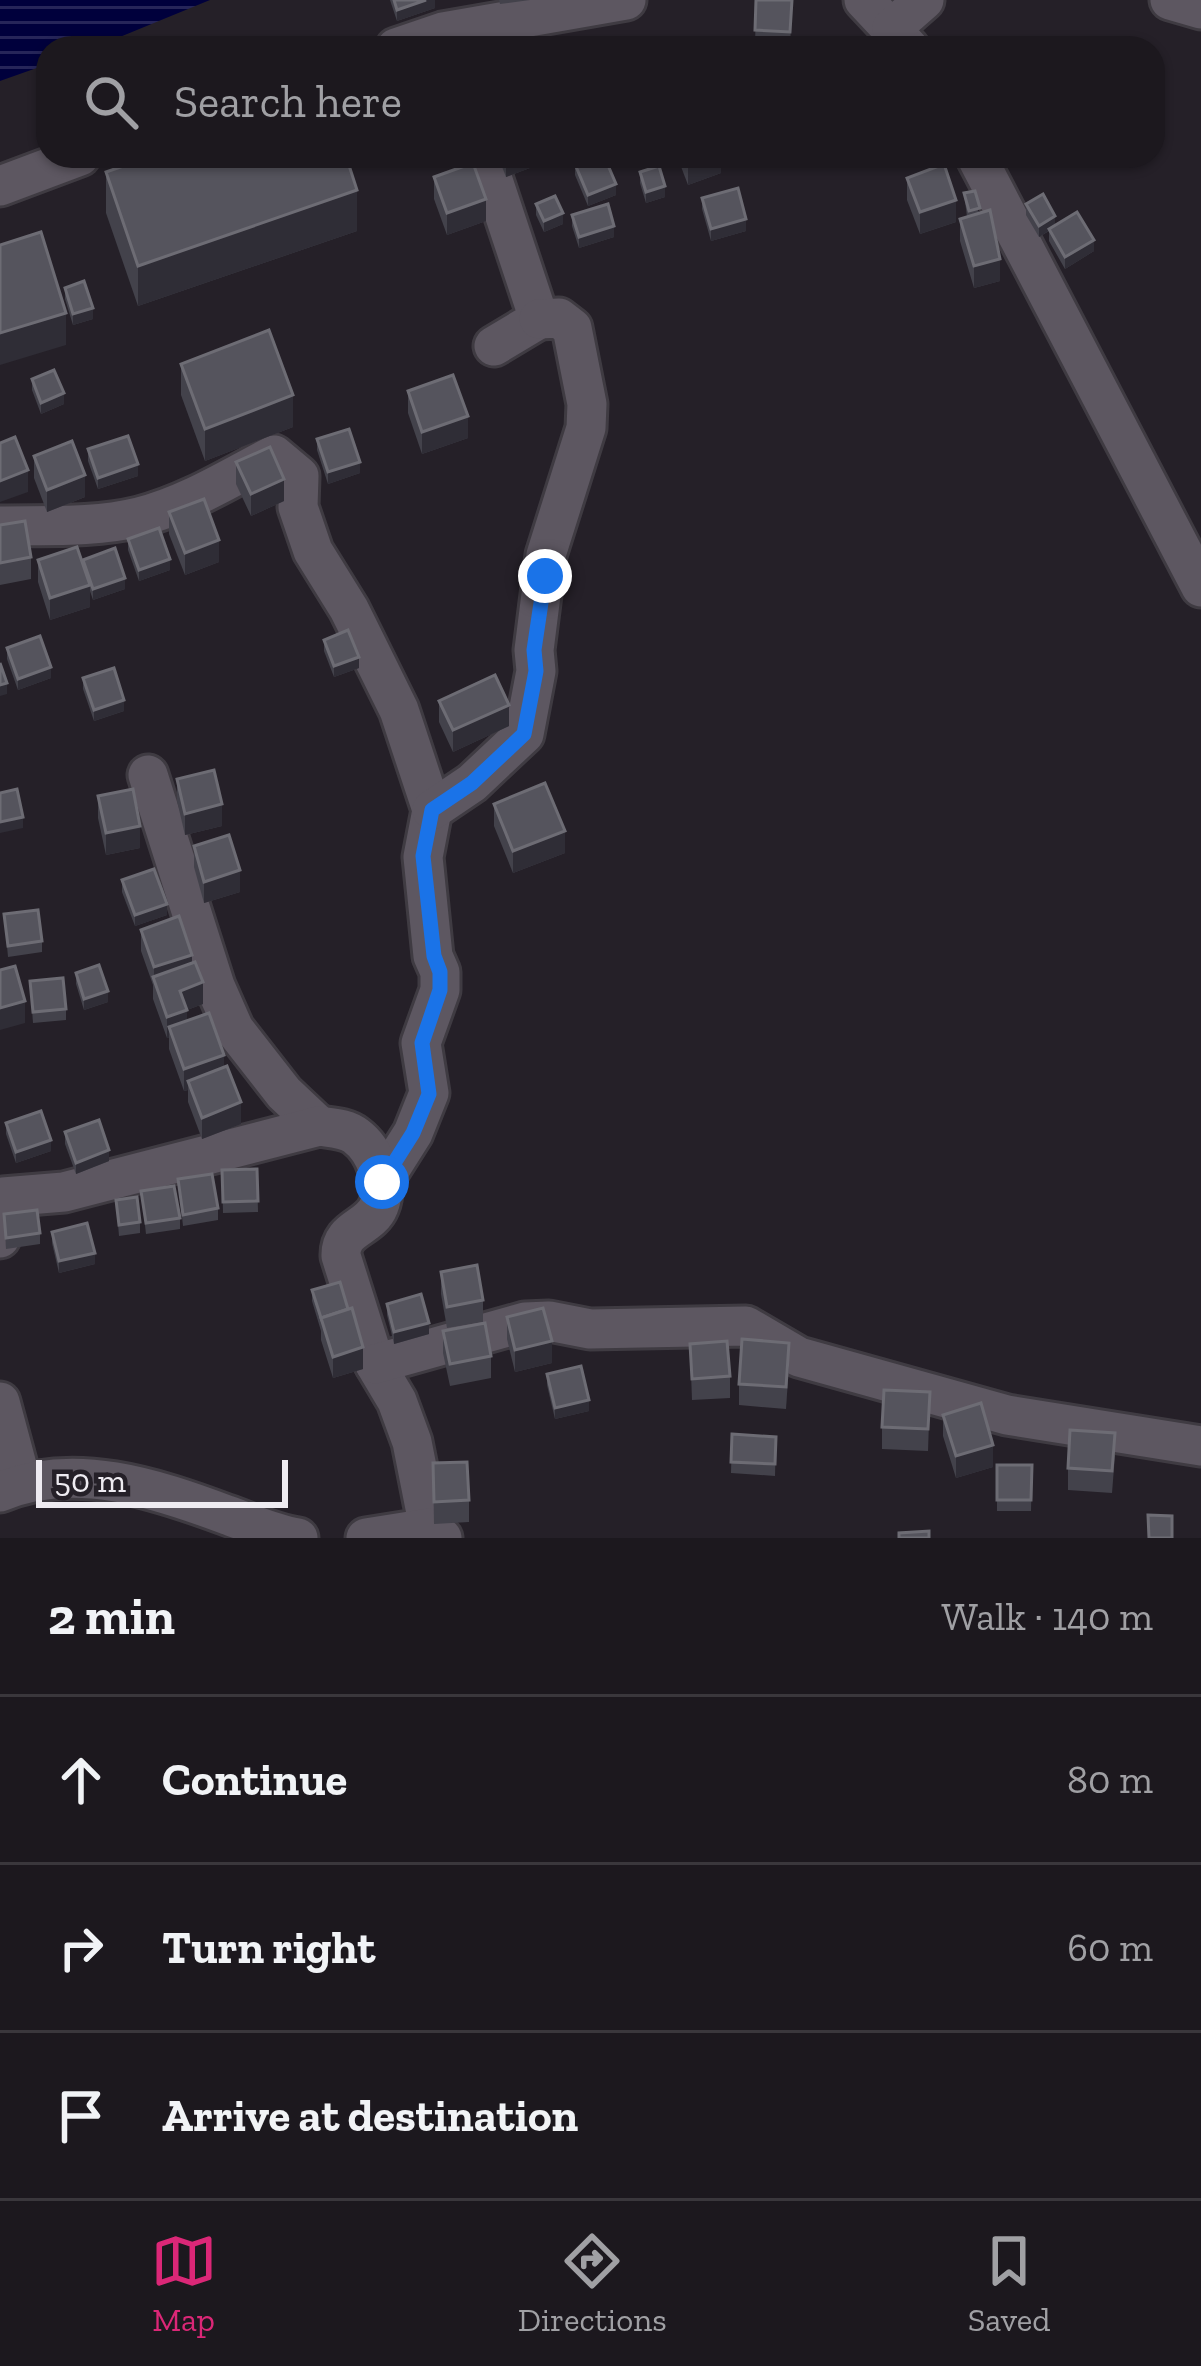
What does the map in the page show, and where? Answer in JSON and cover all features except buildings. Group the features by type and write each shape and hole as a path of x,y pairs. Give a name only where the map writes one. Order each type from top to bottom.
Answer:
{"street":[{"path":"464,36 626,0"},
{"path":"889,25 924,0"},
{"path":"1170,0 1201,9"},
{"path":"0,186 48,168"},
{"path":"489,168 539,319"},
{"path":"982,168 1201,587"},
{"path":"432,810 472,783 524,734 536,671 534,650 546,555 586,428 587,404 572,328 560,318 539,319 494,346"},
{"path":"0,526 97,525 139,517 179,505 274,455 299,476 298,507 313,551 350,610 399,710 432,810 423,856 440,990 422,1043 429,1094 413,1133 382,1182"},
{"path":"148,775 215,986 234,1029 284,1093 320,1126"},
{"path":"0,1238 3,1197 64,1192 320,1126 357,1137 375,1158 382,1202 374,1216 348,1232 340,1243 351,1296 375,1364 397,1401 412,1442 436,1533 366,1538"},
{"path":"375,1364 525,1322 561,1322 590,1329 746,1326 800,1357 985,1409 1201,1446"},
{"path":"0,1402 11,1488 41,1478 86,1478 146,1487 298,1538"}],"shaded area":[{"path":"0,0 210,0 122,36 36,36 36,68 0,81"}],"route":[{"path":"382,1182 413,1133 429,1094 422,1043 440,990 423,856 432,810 472,783 524,734 545,576"}]}
